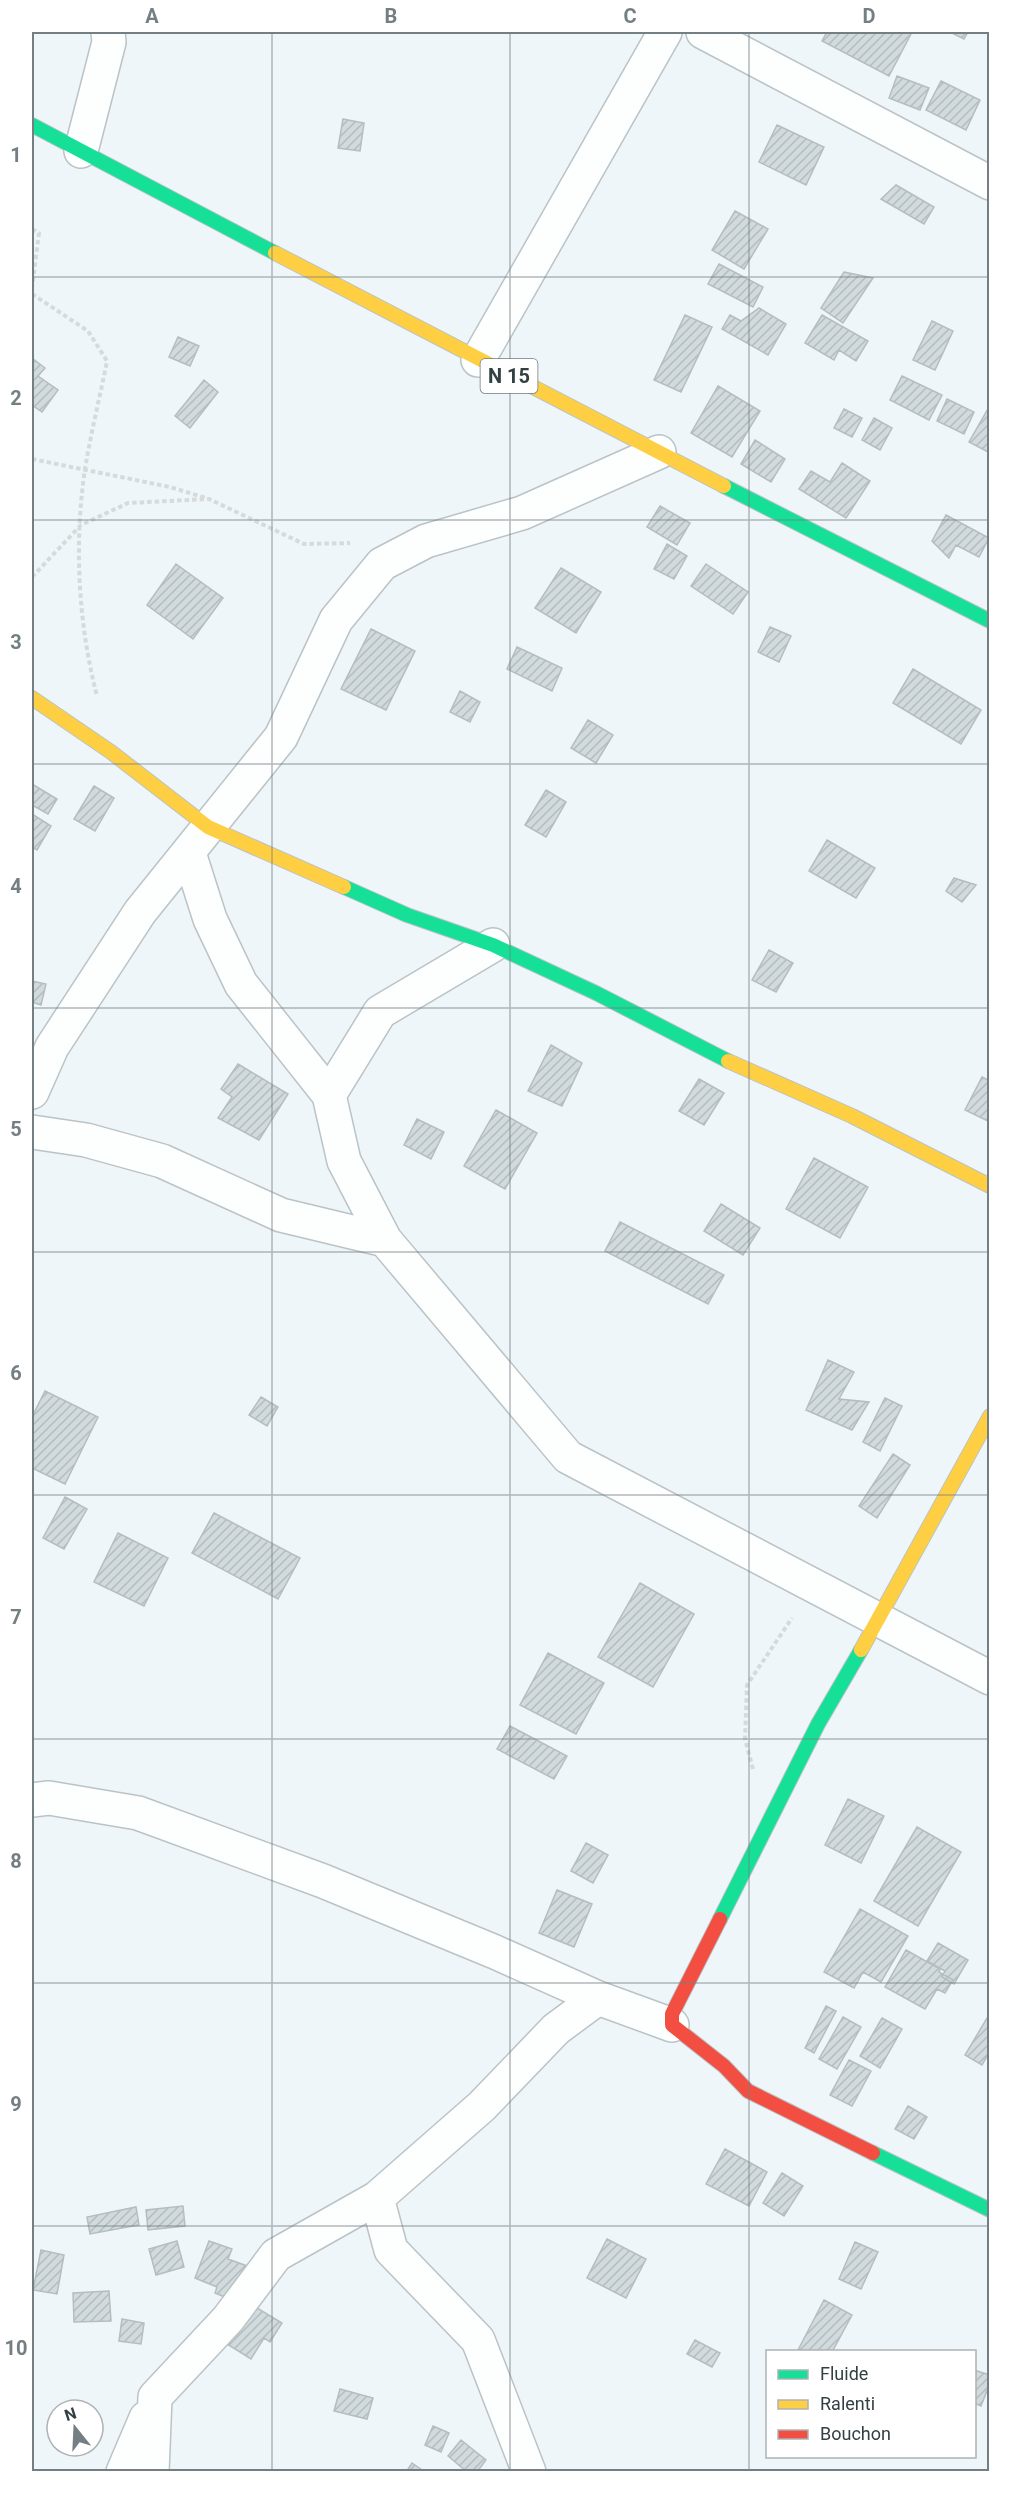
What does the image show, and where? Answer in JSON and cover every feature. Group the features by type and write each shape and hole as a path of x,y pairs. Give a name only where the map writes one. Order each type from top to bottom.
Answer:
{"street":[{"path":"478,360 665,32"},
{"path":"704,32 990,183"},
{"path":"49,138 104,35"},
{"name":"N 15","path":"49,138 990,621"},
{"path":"32,1092 52,1047 140,912 281,737 336,620 382,564 426,541 522,513 659,452"},
{"path":"32,698 111,752 208,826 407,915 493,945 596,993 726,1060 852,1116 990,1186"},
{"path":"189,853 210,919 242,984 329,1095 344,1161 385,1240 568,1458 990,1678"},
{"path":"329,1095 380,1012 493,945"},
{"path":"32,1132 86,1140 162,1161 281,1215 385,1240"},
{"path":"672,2025 672,2014 676,2003 818,1724 990,1416"},
{"path":"32,1800 49,1798 138,1813 323,1881 495,1952 598,1998 672,2025 724,2066 748,2091 990,2210"},
{"path":"123,2472 155,2397 228,2319 276,2255 377,2198 482,2106 556,2029 598,1998"},
{"path":"377,2198 391,2250 478,2340 529,2472"},
{"path":"152,2472 155,2397"}],"path":[{"path":"32,229 39,233 32,288"},
{"path":"32,294 88,331 107,361 85,470 78,577 91,673 111,752"},
{"path":"32,459 170,487 209,499 304,544 360,543"},
{"path":"32,577 81,525 128,503 209,499"},
{"path":"767,1822 744,1739 747,1685 813,1586"}],"building":[{"path":"827,32 912,32 889,76 822,41"},
{"path":"950,32 968,32 964,39"},
{"path":"897,76 929,88 920,110 889,98"},
{"path":"941,81 980,100 966,130 926,110"},
{"path":"343,119 364,123 360,151 338,148"},
{"path":"777,125 824,147 806,185 759,162"},
{"path":"896,185 934,207 924,224 881,199"},
{"path":"735,211 768,229 744,269 712,250"},
{"path":"719,264 763,287 753,307 708,284"},
{"path":"844,272 873,278 843,323 821,308"},
{"path":"759,308 786,324 768,355 722,329 730,315 741,321"},
{"path":"685,315 712,327 681,392 654,380"},
{"path":"822,315 868,341 856,361 839,350 834,360 805,343"},
{"path":"932,321 953,331 935,370 913,360"},
{"path":"178,337 199,346 190,366 169,357"},
{"path":"32,358 45,368 38,376 58,390 42,412 32,405"},
{"path":"902,376 942,395 929,420 890,400"},
{"path":"204,380 218,392 190,428 175,416"},
{"path":"718,386 760,411 732,457 691,433"},
{"path":"947,399 974,412 964,434 937,421"},
{"path":"990,407 990,453 969,442"},
{"path":"844,409 862,418 852,437 834,428"},
{"path":"874,418 892,428 880,450 862,440"},
{"path":"755,440 785,459 771,482 741,464"},
{"path":"842,463 870,481 846,518 799,489 811,471 830,482"},
{"path":"660,506 690,523 677,545 647,527"},
{"path":"946,515 989,538 979,557 956,545 949,558 932,541"},
{"path":"667,544 687,556 674,579 654,569"},
{"path":"176,564 223,598 193,639 147,605"},
{"path":"706,564 748,592 733,614 691,586"},
{"path":"561,568 601,592 576,633 535,608"},
{"path":"770,627 791,636 779,662 758,652"},
{"path":"371,629 415,651 386,710 341,689"},
{"path":"517,647 562,668 552,691 507,669"},
{"path":"913,669 981,710 961,744 893,703"},
{"path":"460,691 480,702 470,722 450,712"},
{"path":"588,720 613,735 596,763 571,748"},
{"path":"32,784 57,799 48,814 32,805"},
{"path":"94,786 114,798 95,831 74,819"},
{"path":"546,790 566,802 546,837 525,825"},
{"path":"32,814 51,826 37,850 32,847"},
{"path":"827,840 875,868 856,898 809,871"},
{"path":"954,878 976,885 962,902 946,891"},
{"path":"769,950 793,963 776,992 752,980"},
{"path":"32,981 46,984 41,1005 32,1002"},
{"path":"551,1045 582,1063 562,1106 528,1091"},
{"path":"238,1064 288,1094 259,1140 218,1118 232,1097 221,1089"},
{"path":"982,1077 990,1081 990,1122 965,1110"},
{"path":"699,1079 724,1093 704,1125 679,1111"},
{"path":"496,1110 537,1133 505,1189 464,1166"},
{"path":"417,1119 444,1132 431,1159 404,1145"},
{"path":"814,1158 868,1187 840,1238 786,1209"},
{"path":"721,1204 760,1228 743,1255 704,1231"},
{"path":"620,1222 724,1275 708,1304 605,1251"},
{"path":"828,1360 854,1372 839,1399 869,1402 852,1430 806,1410"},
{"path":"45,1391 98,1417 65,1484 32,1468 32,1417"},
{"path":"261,1397 278,1407 267,1426 249,1415"},
{"path":"885,1398 902,1406 880,1451 863,1442"},
{"path":"893,1454 910,1465 877,1518 859,1506"},
{"path":"65,1497 87,1509 64,1549 43,1538"},
{"path":"214,1513 300,1558 278,1599 192,1553"},
{"path":"118,1533 168,1558 144,1606 94,1582"},
{"path":"640,1583 694,1614 653,1687 598,1657"},
{"path":"548,1653 604,1683 576,1734 520,1705"},
{"path":"510,1726 567,1756 554,1779 497,1749"},
{"path":"848,1799 884,1816 861,1863 825,1845"},
{"path":"917,1827 961,1852 918,1926 874,1901"},
{"path":"586,1843 608,1855 593,1883 571,1871"},
{"path":"557,1890 592,1904 574,1947 539,1933"},
{"path":"860,1909 908,1936 881,1982 863,1972 854,1988 824,1972"},
{"path":"938,1943 968,1960 954,1984 942,1977 945,1971 927,1961"},
{"path":"906,1950 940,1969 939,1972 953,1980 945,1993 937,1989 925,2009 885,1987"},
{"path":"826,2006 836,2011 814,2053 805,2048"},
{"path":"990,2013 990,2051 982,2065 965,2055"},
{"path":"843,2017 861,2027 837,2069 819,2059"},
{"path":"882,2018 902,2029 880,2068 860,2056"},
{"path":"849,2060 871,2071 852,2106 830,2095"},
{"path":"908,2106 927,2117 914,2139 895,2129"},
{"path":"725,2149 767,2172 749,2206 706,2184"},
{"path":"782,2173 803,2186 784,2216 763,2203"},
{"path":"183,2206 185,2226 148,2230 146,2210"},
{"path":"136,2207 139,2225 90,2234 87,2217"},
{"path":"607,2239 646,2259 626,2298 587,2278"},
{"path":"177,2241 184,2267 156,2275 149,2249"},
{"path":"209,2241 232,2249 228,2259 250,2267 237,2302 215,2293 217,2287 195,2278"},
{"path":"855,2242 878,2252 861,2289 839,2279"},
{"path":"41,2250 64,2255 57,2294 33,2290"},
{"path":"109,2291 111,2321 74,2322 73,2293"},
{"path":"824,2300 852,2315 833,2350 798,2350"},
{"path":"252,2305 282,2323 270,2342 264,2338 251,2359 227,2344"},
{"path":"122,2319 144,2323 141,2344 119,2341"},
{"path":"695,2340 720,2353 712,2367 687,2354"},
{"path":"976,2371 990,2375 990,2383 981,2406 976,2404"},
{"path":"340,2389 373,2398 367,2419 334,2411"},
{"path":"433,2426 449,2433 441,2452 425,2445"},
{"path":"461,2440 486,2460 477,2472 467,2472 448,2456"},
{"path":"412,2463 425,2472 406,2472"}],"traffic: fast":[{"path":"32,125 275,253"},
{"path":"724,486 990,621"},
{"path":"344,887 407,915 493,945 596,993 728,1061"},
{"path":"720,1919 818,1724 861,1650"},
{"path":"873,2153 990,2210"}],"traffic: slow":[{"path":"275,253 724,486"},
{"path":"32,698 111,752 208,827 344,887"},
{"path":"728,1061 852,1116 990,1186"},
{"path":"861,1650 990,1416"}],"traffic: jam":[{"path":"720,1919 672,2014 672,2025 724,2066 748,2091 873,2153"}]}
